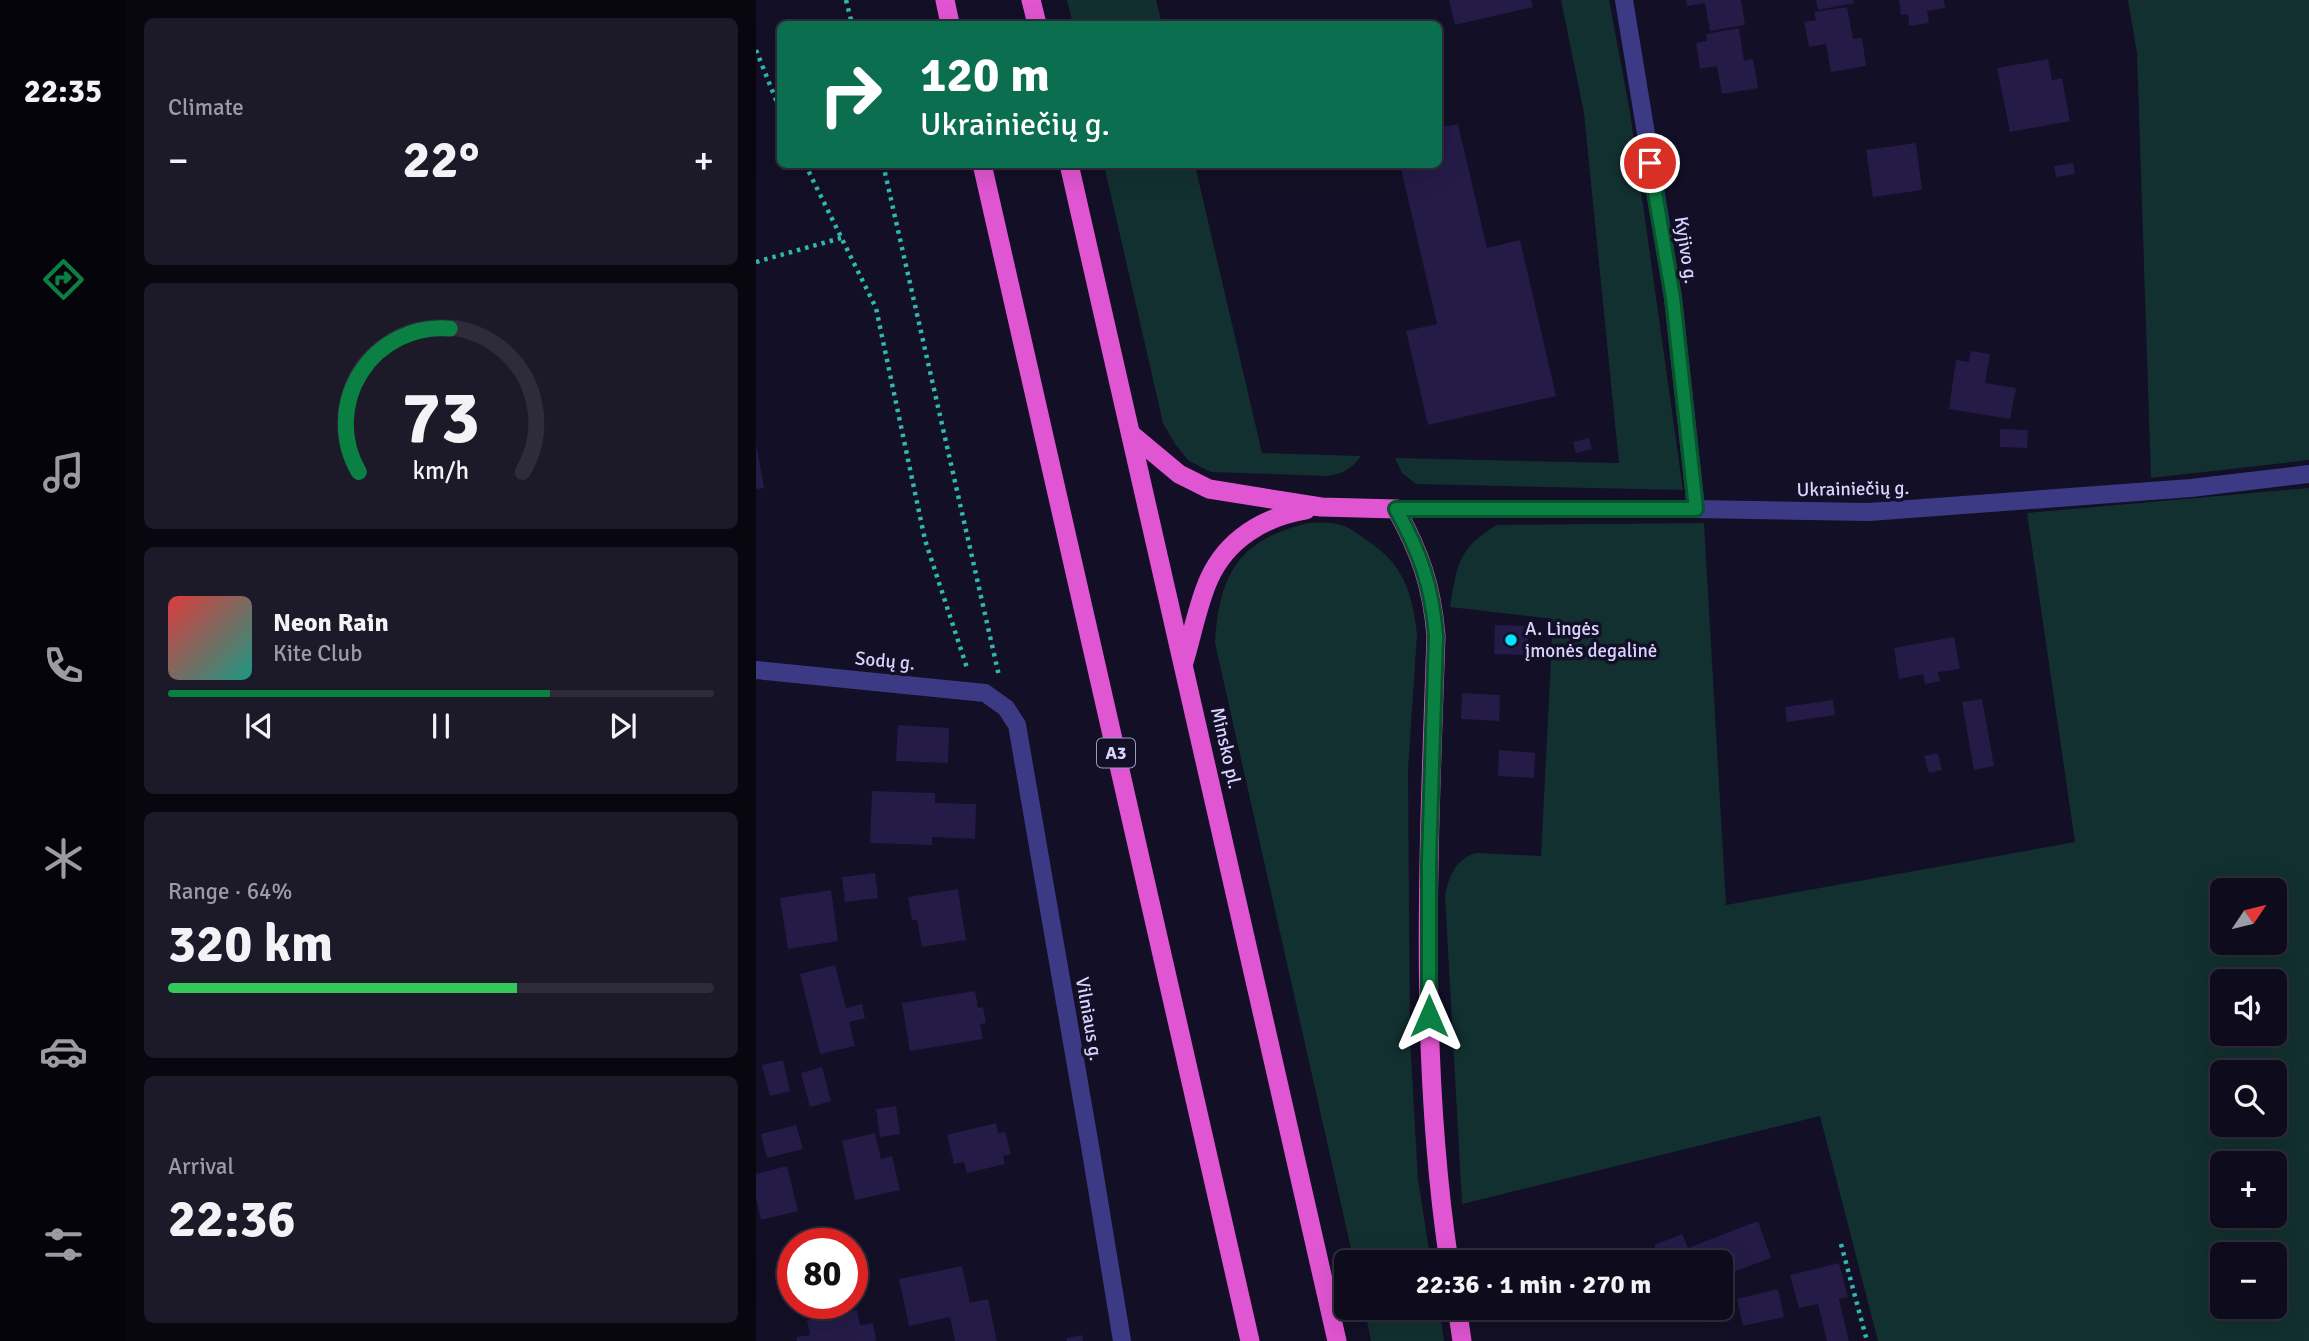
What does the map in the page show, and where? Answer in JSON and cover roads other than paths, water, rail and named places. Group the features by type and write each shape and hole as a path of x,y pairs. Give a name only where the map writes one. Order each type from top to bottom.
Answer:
{"highway":[{"path":"945,0 949,21"},
{"path":"1031,0 1036,21"},
{"name":"A3","path":"983,168 1250,1341"},
{"name":"Minsko pl.","path":"1070,168 1337,1341"},
{"path":"1131,434 1179,474 1209,489 1321,507 1396,509 1425,568 1433,601 1436,636 1429,860 1429,1042 1437,1164 1448,1250"},
{"path":"1184,665 1209,579 1225,553 1258,524 1290,513 1321,507"},
{"path":"1459,1320 1462,1341"}],"street":[{"name":"Kyjivo g.","path":"1623,0 1673,298 1696,509"},
{"name":"Ukrainiečių g.","path":"1396,509 1870,512 2191,488 2309,474"},
{"name":"Sodų g.","path":"756,670 969,690 985,693 1006,708"},
{"name":"Vilniaus g.","path":"1006,708 1017,725 1122,1341"}],"place":[{"name":"A. Lingės įmonės degalinė","path":"1511,640"}]}
